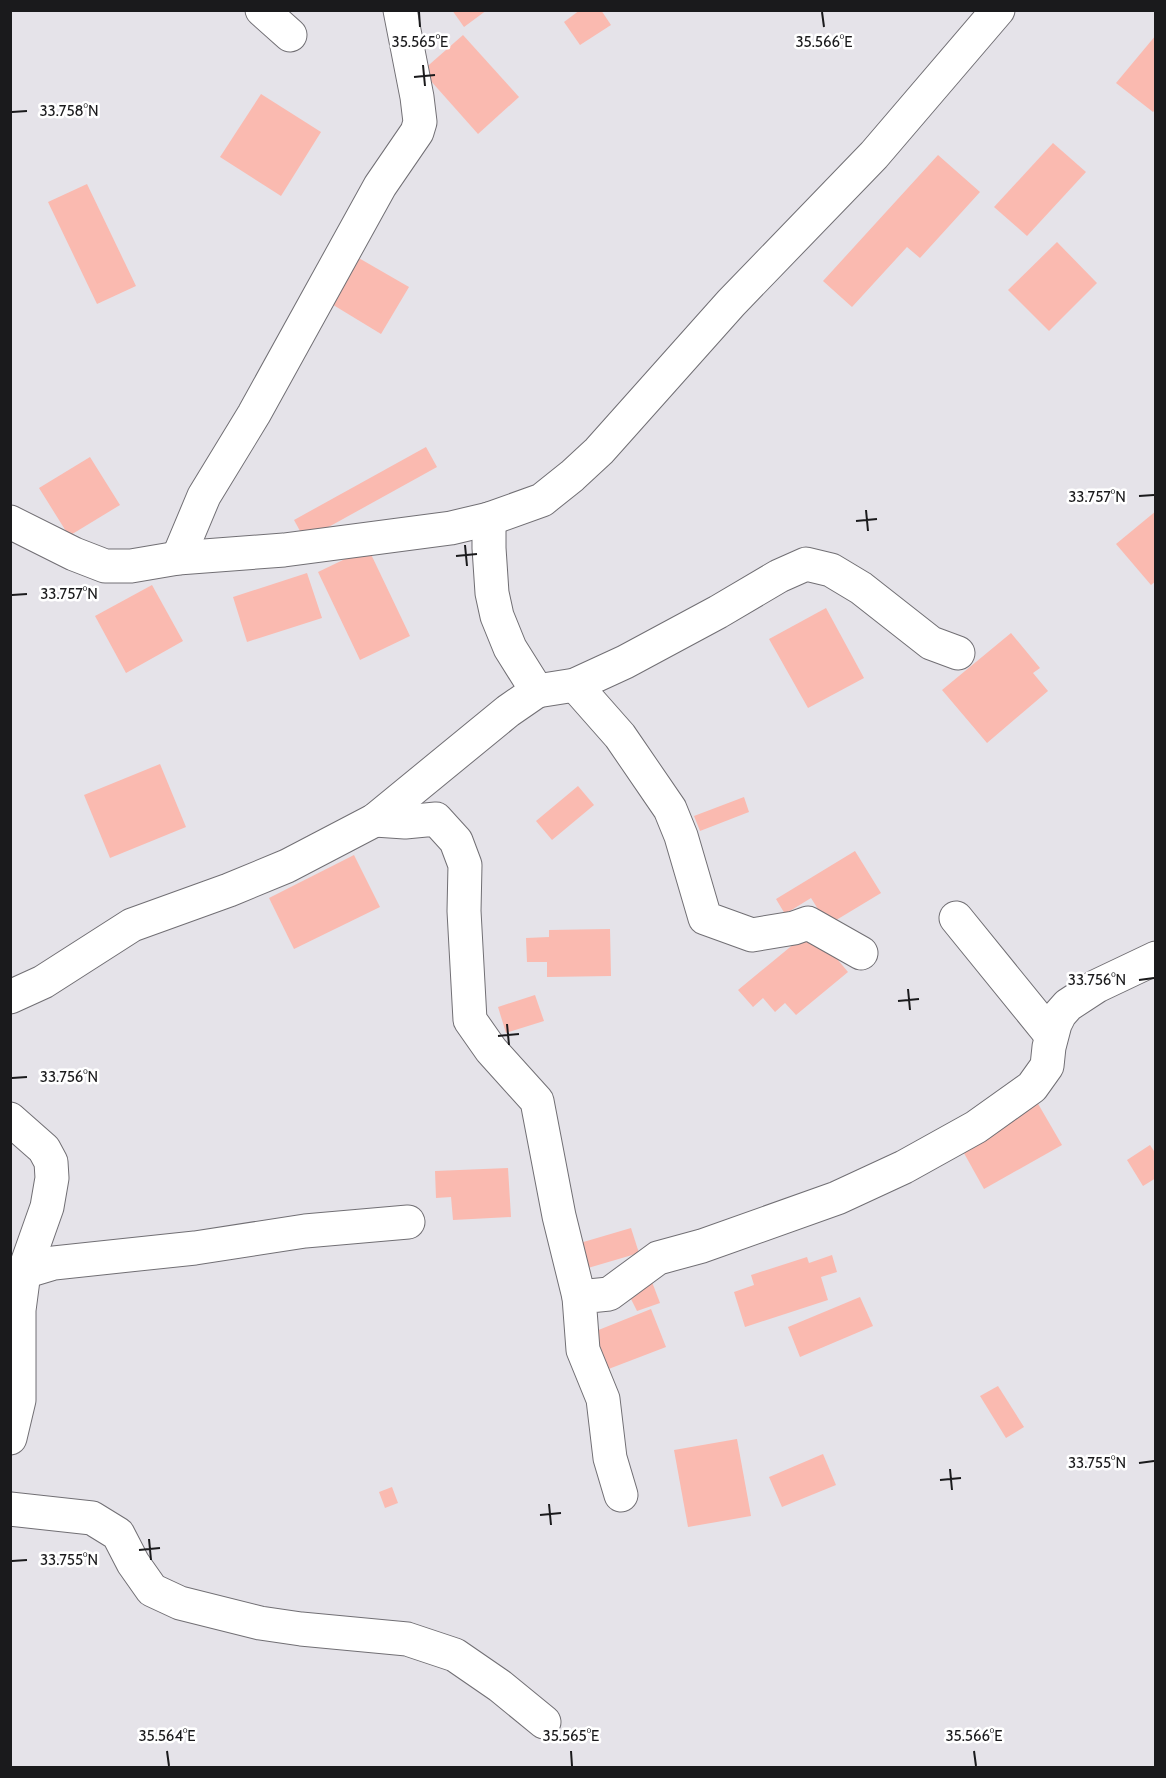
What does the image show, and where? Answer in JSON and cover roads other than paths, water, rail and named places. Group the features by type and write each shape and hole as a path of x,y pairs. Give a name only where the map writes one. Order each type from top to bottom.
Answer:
{"street":[{"path":"262,10 290,35"},
{"path":"178,558 204,496 254,414 380,186 417,132 420,122 417,97 400,10"},
{"path":"10,522 74,554 105,566 131,566 178,558 284,550 451,528 489,519 542,500 599,451 731,303 881,147 998,10"},
{"path":"489,519 492,593 496,616 510,648 537,691"},
{"path":"10,997 44,982 132,925 287,866 375,820 508,711 537,691 575,686 718,612 779,576 806,564 831,570 861,588 931,643 958,653"},
{"path":"575,686 620,736 670,808 681,836 705,918 752,935 794,928 808,922 861,953"},
{"path":"375,820 405,822 436,819 456,841 465,865 464,911 470,1020 491,1050 537,1101 559,1216 579,1297 583,1350 603,1399 610,1458 621,1496"},
{"path":"956,918 1051,1035"},
{"path":"579,1297 609,1294 658,1258 702,1246 837,1198 904,1167 976,1127 1032,1086 1047,1066 1051,1035 1060,1014 1077,998 1155,957"},
{"path":"10,1119 44,1149 51,1162 52,1178 47,1207 24,1272 19,1310 19,1400 10,1438"},
{"path":"24,1272 54,1263 195,1248 305,1231 408,1222"},
{"path":"10,1509 92,1518 118,1534 133,1563 152,1590 180,1603 260,1623 407,1639 455,1655 500,1686 544,1722"}]}
